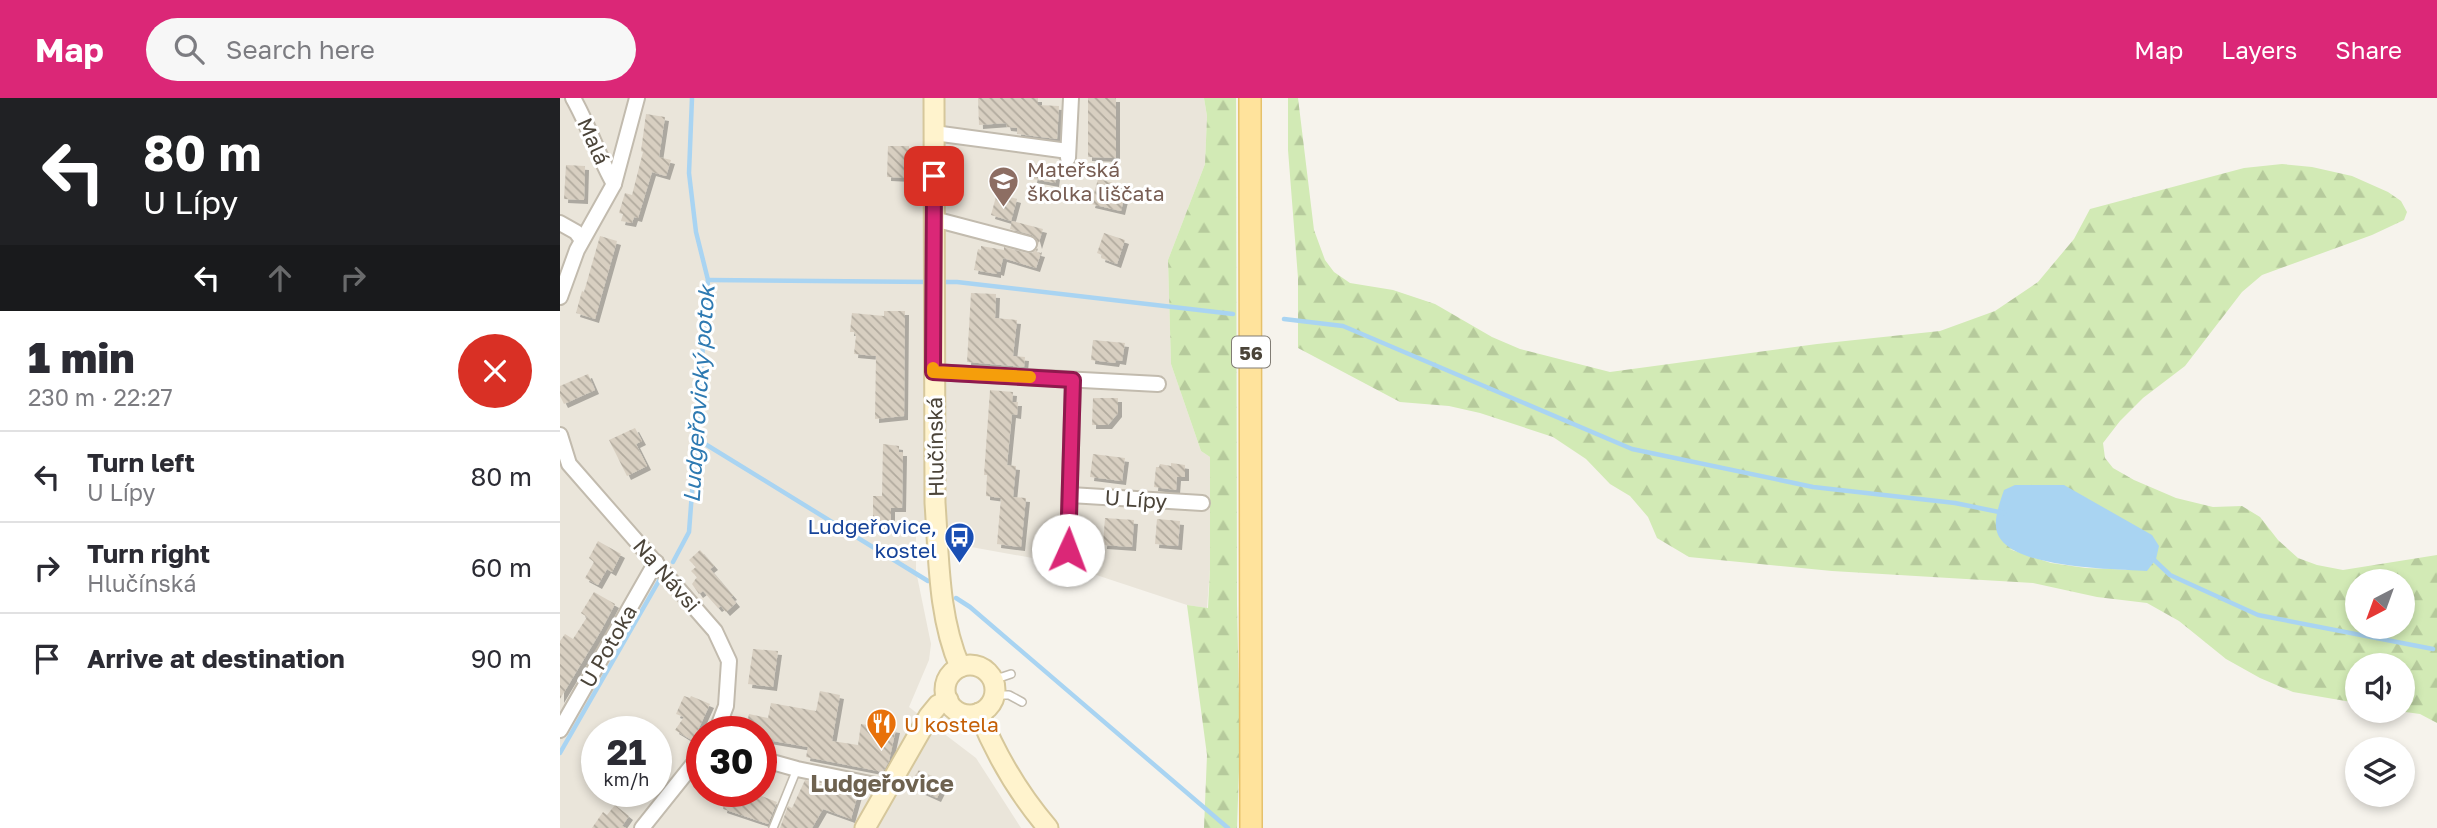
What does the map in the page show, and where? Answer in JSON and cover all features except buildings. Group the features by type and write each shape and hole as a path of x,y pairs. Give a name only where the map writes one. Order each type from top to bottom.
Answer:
{"main road":[{"name":"56","path":"1250,98 1251,828"}],"street":[{"name":"Malá","path":"573,98 614,184"},
{"path":"560,297 582,240 614,184 637,98"},
{"name":"Hlučínská","path":"934,98 933,372 939,564 948,631 960,667"},
{"path":"934,133 1068,155 1071,98"},
{"path":"934,219 1029,244"},
{"path":"560,223 576,232 582,240"},
{"path":"933,372 1158,384"},
{"path":"1068,550 1073,380"},
{"name":"Na Návsi","path":"560,435 564,464 656,562 715,631 729,661 726,706 722,716"},
{"name":"U Lípy","path":"1070,495 1202,503"},
{"name":"U Potoka","path":"560,730 656,562"},
{"path":"978,666 993,686 989,706 979,713 969,714 958,712 948,700 945,689 948,678 960,667 978,666"},
{"path":"865,828 929,716 948,700"},
{"path":"979,713 1011,778 1048,828"},
{"path":"777,763 890,788"},
{"path":"642,828 686,773"}],"lane":[{"path":"1011,674 1002,677 993,686 1022,702"},
{"path":"773,828 797,769"}],"shaded area":[{"path":"560,98 1204,98 1207,116 1205,164 1168,260 1171,364 1201,451 1210,457 1210,569 1207,608 1187,605 1060,563 960,545 957,531 916,534 916,571 931,644 929,660 909,707 976,758 1021,828 560,828"}],"green space":[{"path":"1204,98 1236,98 1237,604 1240,741 1237,828 1204,828 1207,755 1187,605 1208,608 1210,457 1201,451 1171,364 1168,260 1205,164 1207,116"},
{"path":"1288,98 1298,98 1314,230 1325,260 1334,272 1350,283 1393,290 1435,304 1492,337 1520,349 1610,372 1817,344 1940,331 1995,311 2038,282 2074,239 2090,209 2244,168 2282,164 2312,167 2352,176 2388,192 2401,201 2407,212 2404,220 2372,235 2262,275 2242,292 2185,366 2143,398 2120,421 2103,443 2105,458 2113,468 2134,480 2176,498 2213,507 2242,506 2260,517 2278,540 2298,558 2317,565 2345,570 2345,639 2415,639 2415,569 2349,569 2437,555 2437,723 2415,713 2415,653 2345,653 2345,701 2293,692 2260,678 2226,659 2179,621 2147,603 2097,597 2033,583 1832,571 1689,557 1657,538 1648,517 1630,496 1610,484 1586,459 1553,437 1480,413 1449,406 1400,402 1298,348 1298,278 1288,150","holes":["2009,549 2135,570 2051,563"]}],"water":[{"path":"2015,485 2064,485 2152,535 2159,546 2156,559 2147,571 2064,565 2021,553 2005,544 1996,527 1997,511 2004,490"}],"waterway":[{"name":"Ludgeřovický potok","path":"673,562 689,532 708,280 696,232 689,173 692,98"},
{"path":"708,280 931,282"},
{"path":"940,282 1233,314"},
{"path":"1284,319 1343,326 1632,449 1813,487 1955,503 2004,513"},
{"path":"697,439 928,581"},
{"path":"2152,558 2170,575 2258,615 2433,649"},
{"name":"Ludgeřovický potok","path":"560,753 660,579"},
{"path":"956,598 970,607 1228,828"}],"slow traffic":[{"path":"933,368 933,372 1030,377"}],"place":[{"name":"Mateřská školka liščata","path":"1004,208"},
{"name":"Ludgeřovice, kostel","path":"960,565"},
{"name":"U kostela","path":"881,751"}],"district":[{"name":"Ludgeřovice","path":"882,782"}],"route":[{"path":"934,176 933,372 1073,380 1068,550"}]}
